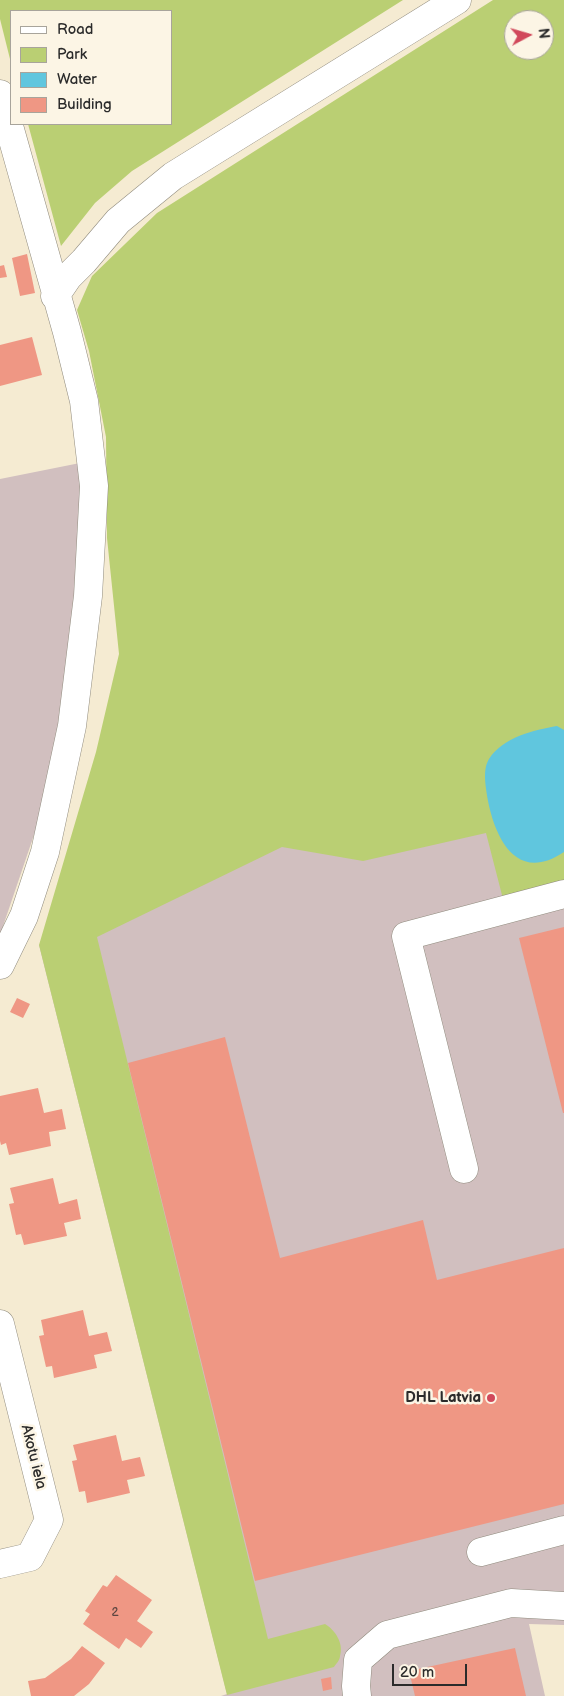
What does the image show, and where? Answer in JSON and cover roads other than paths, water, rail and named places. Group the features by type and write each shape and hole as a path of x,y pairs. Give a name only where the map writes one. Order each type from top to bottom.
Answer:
{"street":[{"path":"55,296 68,277 118,221 173,176 457,0"},
{"path":"0,94 55,296 67,332 84,401 94,486 88,596 72,726 45,852 24,916 0,965"},
{"path":"464,1169 406,936 564,894"},
{"name":"Akotu iela","path":"0,1324 49,1520 30,1557 0,1564"},
{"path":"480,1552 564,1530"},
{"path":"357,1696 358,1660 387,1635 511,1603 564,1606"}],"water":[{"path":"557,726 564,730 564,852 548,860 534,863 522,860 503,843 488,801 485,779 486,768 489,759 502,745 529,732"}],"place":[{"name":"DHL Latvia","path":"491,1398"}]}
